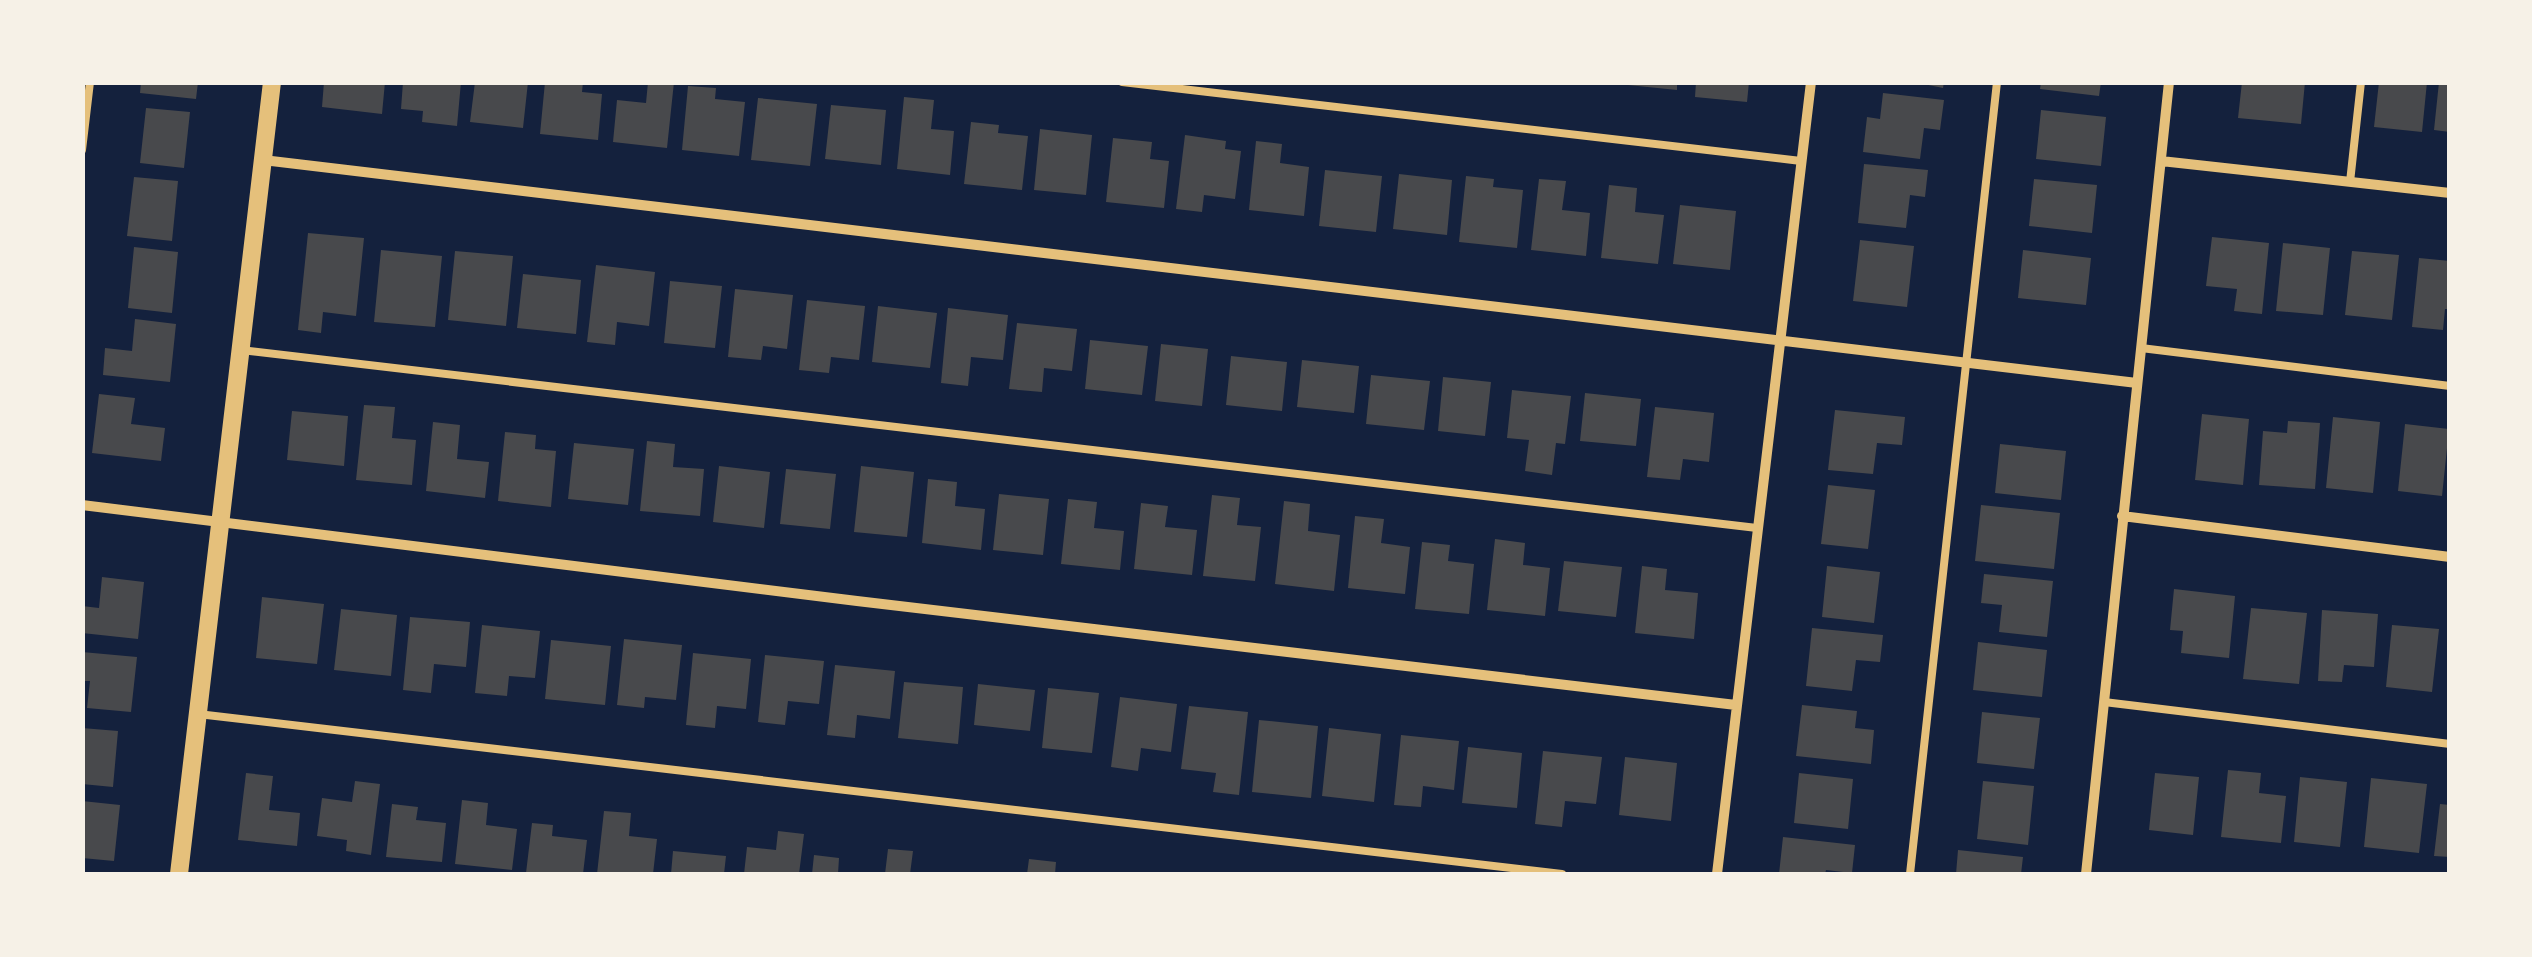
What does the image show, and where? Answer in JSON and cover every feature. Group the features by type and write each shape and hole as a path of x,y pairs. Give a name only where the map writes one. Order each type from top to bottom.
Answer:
{"street":[{"path":"179,874 272,82"},
{"path":"1717,874 1811,82"},
{"path":"2086,874 2169,82"},
{"path":"263,160 2138,383"},
{"path":"2161,161 2450,193"},
{"path":"82,505 1736,705"},
{"path":"2122,516 2450,557"}],"lane":[{"path":"82,150 90,82"},
{"path":"1122,82 1801,161"},
{"path":"1910,874 1997,82"},
{"path":"2350,182 2361,82"},
{"path":"2141,348 2450,386"},
{"path":"241,350 1757,528"},
{"path":"2104,702 2450,744"},
{"path":"198,714 1562,874"}],"building":[{"path":"141,82 198,82 196,99 140,93"},
{"path":"324,82 385,82 382,114 322,107"},
{"path":"403,82 461,82 457,126 422,122 423,111 401,109"},
{"path":"475,82 528,82 523,128 470,122"},
{"path":"545,82 583,82 582,92 602,94 598,140 540,134"},
{"path":"648,82 674,82 667,148 613,142 617,100 646,103"},
{"path":"1677,82 1677,90 1628,85"},
{"path":"1696,82 1749,82 1747,102 1695,97"},
{"path":"1914,82 1944,82 1943,88"},
{"path":"2041,82 2101,82 2099,96 2040,89"},
{"path":"2242,82 2305,82 2301,124 2238,118"},
{"path":"2379,82 2427,82 2422,132 2374,127"},
{"path":"2439,82 2450,82 2450,132 2434,130"},
{"path":"688,86 716,88 715,99 745,102 739,156 682,150"},
{"path":"1883,93 1944,100 1940,130 1924,128 1920,159 1863,152 1867,117 1880,119"},
{"path":"904,97 934,100 931,129 954,131 950,175 897,169"},
{"path":"758,98 817,104 810,166 751,160"},
{"path":"831,105 886,110 881,165 825,159"},
{"path":"146,108 190,112 184,168 140,163"},
{"path":"2041,110 2106,117 2101,166 2036,159"},
{"path":"971,122 999,125 998,133 1028,136 1022,190 964,184"},
{"path":"1040,129 1092,135 1086,195 1034,190"},
{"path":"1185,135 1226,141 1225,149 1241,151 1235,199 1204,195 1202,212 1176,209"},
{"path":"1113,138 1152,142 1150,159 1169,161 1164,208 1106,202"},
{"path":"1256,141 1282,144 1280,163 1309,167 1304,216 1249,210"},
{"path":"1864,164 1928,170 1925,197 1910,195 1906,228 1858,223"},
{"path":"1325,170 1382,176 1376,232 1319,226"},
{"path":"1399,174 1452,180 1447,235 1393,229"},
{"path":"1466,176 1494,179 1493,187 1523,190 1517,248 1459,242"},
{"path":"134,177 178,181 172,241 127,236"},
{"path":"1539,179 1566,181 1562,210 1590,213 1586,256 1531,250"},
{"path":"2034,179 2097,185 2092,233 2029,226"},
{"path":"1609,185 1637,188 1635,212 1664,215 1658,264 1601,258"},
{"path":"1680,205 1736,211 1730,270 1673,264"},
{"path":"308,233 364,238 356,316 323,312 321,333 298,330"},
{"path":"2212,237 2269,243 2262,314 2234,311 2237,289 2206,286"},
{"path":"1860,240 1914,246 1907,307 1853,301"},
{"path":"2283,243 2330,248 2323,315 2276,311"},
{"path":"134,247 178,252 172,313 128,308"},
{"path":"381,250 442,256 435,327 374,322"},
{"path":"2023,250 2091,258 2086,305 2018,298"},
{"path":"455,251 513,256 506,326 448,320"},
{"path":"2352,251 2399,255 2392,320 2345,315"},
{"path":"2419,258 2450,261 2450,309 2445,309 2443,330 2412,327"},
{"path":"596,265 655,272 649,326 617,322 615,345 587,342"},
{"path":"523,274 581,280 576,334 517,328"},
{"path":"670,281 722,286 715,348 664,343"},
{"path":"735,289 793,295 787,349 763,346 761,360 728,357"},
{"path":"807,300 865,306 859,360 831,357 829,373 799,370"},
{"path":"878,306 937,313 930,368 872,362"},
{"path":"948,308 1008,315 1003,360 971,357 968,386 941,383"},
{"path":"135,319 176,324 170,382 103,375 105,348 132,351"},
{"path":"1017,323 1077,329 1072,371 1044,368 1042,392 1009,389"},
{"path":"1090,340 1148,346 1142,395 1085,389"},
{"path":"1161,344 1208,349 1202,406 1155,401"},
{"path":"1231,356 1287,362 1282,411 1226,405"},
{"path":"1302,360 1359,366 1354,413 1297,407"},
{"path":"1371,375 1430,381 1424,430 1366,424"},
{"path":"1443,377 1491,382 1485,436 1438,431"},
{"path":"1512,390 1571,396 1565,444 1556,443 1552,475 1525,471 1529,440 1507,438"},
{"path":"1585,393 1641,399 1636,446 1580,441"},
{"path":"99,394 135,398 131,424 165,428 161,461 92,453"},
{"path":"364,405 395,407 392,438 416,440 412,485 356,480"},
{"path":"1655,407 1714,413 1709,462 1683,459 1680,480 1647,477"},
{"path":"1835,410 1905,417 1902,445 1877,443 1873,474 1828,470"},
{"path":"292,411 348,416 344,466 287,460"},
{"path":"2202,414 2249,419 2243,485 2195,480"},
{"path":"2333,417 2380,422 2373,493 2326,488"},
{"path":"2288,421 2320,423 2315,489 2259,485 2263,431 2287,433"},
{"path":"433,422 460,425 457,459 489,462 485,498 426,491"},
{"path":"2405,424 2449,429 2442,496 2398,491"},
{"path":"505,432 536,435 535,449 556,451 551,507 498,501"},
{"path":"647,441 675,444 673,467 704,469 700,516 640,511"},
{"path":"574,443 634,449 628,505 568,499"},
{"path":"2000,444 2066,451 2061,500 1995,493"},
{"path":"719,466 770,472 764,528 713,522"},
{"path":"861,466 914,472 907,537 854,532"},
{"path":"786,469 836,474 830,529 780,524"},
{"path":"928,479 957,482 955,506 985,509 981,550 922,543"},
{"path":"1828,485 1875,490 1868,549 1821,544"},
{"path":"999,494 1049,499 1043,555 993,550"},
{"path":"1212,495 1240,498 1237,525 1261,527 1255,581 1203,576"},
{"path":"1068,499 1097,502 1094,528 1124,531 1120,570 1061,564"},
{"path":"1284,501 1310,504 1308,531 1340,535 1334,591 1275,584"},
{"path":"1141,503 1168,506 1165,527 1197,530 1192,575 1134,569"},
{"path":"1981,505 2060,513 2054,569 1975,561"},
{"path":"1355,516 1384,519 1381,543 1410,547 1405,594 1348,588"},
{"path":"1495,539 1525,543 1523,565 1550,568 1545,616 1487,610"},
{"path":"1422,542 1450,545 1448,561 1474,564 1469,614 1415,609"},
{"path":"1564,561 1622,567 1616,617 1558,611"},
{"path":"1642,566 1667,569 1665,590 1698,593 1694,639 1635,633"},
{"path":"1827,566 1880,572 1874,623 1822,617"},
{"path":"1984,574 2053,581 2047,637 1999,632 2002,605 1981,603"},
{"path":"102,577 144,582 138,639 82,633 82,606 99,608"},
{"path":"2174,589 2235,596 2229,658 2181,653 2183,631 2170,630"},
{"path":"262,597 324,604 317,664 256,658"},
{"path":"2251,608 2307,613 2299,684 2243,679"},
{"path":"341,609 397,615 391,676 334,670"},
{"path":"2322,610 2378,614 2374,667 2344,665 2342,682 2318,681"},
{"path":"410,617 470,622 466,667 434,664 431,693 403,690"},
{"path":"482,625 540,631 535,678 509,676 507,696 475,693"},
{"path":"2392,625 2439,629 2432,692 2386,687"},
{"path":"1812,628 1883,635 1880,662 1856,660 1852,691 1806,686"},
{"path":"624,639 682,645 676,700 645,697 644,708 617,705"},
{"path":"551,640 611,646 605,705 545,699"},
{"path":"1978,642 2047,650 2042,697 1973,690"},
{"path":"82,652 137,657 131,712 87,708 90,681 82,681"},
{"path":"693,653 751,659 746,709 717,706 715,728 686,725"},
{"path":"765,655 824,661 819,704 788,701 785,725 758,722"},
{"path":"835,665 895,671 890,719 857,715 855,738 827,735"},
{"path":"904,682 963,687 958,744 898,738"},
{"path":"978,684 1035,690 1030,731 974,725"},
{"path":"1048,688 1099,693 1092,753 1042,748"},
{"path":"1120,697 1177,704 1171,752 1141,748 1138,771 1111,767"},
{"path":"1802,705 1857,711 1855,728 1874,730 1871,764 1796,756"},
{"path":"1189,706 1248,712 1239,795 1213,792 1216,773 1181,769"},
{"path":"1982,712 2040,718 2034,769 1977,763"},
{"path":"1259,720 1318,726 1311,798 1252,792"},
{"path":"82,728 118,731 113,787 82,784"},
{"path":"1329,728 1381,734 1374,802 1322,796"},
{"path":"1401,735 1459,741 1454,790 1423,786 1421,807 1394,805"},
{"path":"1468,747 1522,753 1517,808 1462,803"},
{"path":"1543,751 1602,757 1596,804 1565,801 1562,827 1535,824"},
{"path":"1625,757 1677,763 1671,821 1619,815"},
{"path":"2228,770 2261,773 2259,793 2286,796 2281,843 2221,837"},
{"path":"246,773 273,776 269,810 300,813 297,846 238,840"},
{"path":"1799,773 1853,779 1848,829 1794,823"},
{"path":"2155,773 2199,777 2193,835 2149,830"},
{"path":"2300,777 2347,782 2340,847 2294,842"},
{"path":"2371,778 2427,784 2419,853 2364,847"},
{"path":"355,781 380,784 371,855 346,851 347,840 317,836 322,798 352,802"},
{"path":"1983,781 2034,786 2028,845 1977,839"},
{"path":"462,800 488,803 486,825 517,829 512,870 455,864"},
{"path":"82,801 120,805 114,861 82,858"},
{"path":"392,804 418,807 416,820 446,823 442,862 386,857"},
{"path":"2440,804 2450,805 2450,857 2434,856"},
{"path":"604,811 631,813 629,836 657,839 653,874 597,874"},
{"path":"532,823 553,825 552,836 587,840 583,874 526,873"},
{"path":"778,831 804,834 799,874 744,874 747,847 776,850"},
{"path":"1783,837 1855,845 1852,873 1826,870 1825,874 1779,874"},
{"path":"888,849 913,851 910,874 885,874"},
{"path":"1958,850 2023,857 2021,874 1956,874"},
{"path":"673,851 726,856 724,874 671,874"},
{"path":"814,855 839,858 838,874 812,874"},
{"path":"1029,859 1056,862 1055,874 1027,874"}]}
